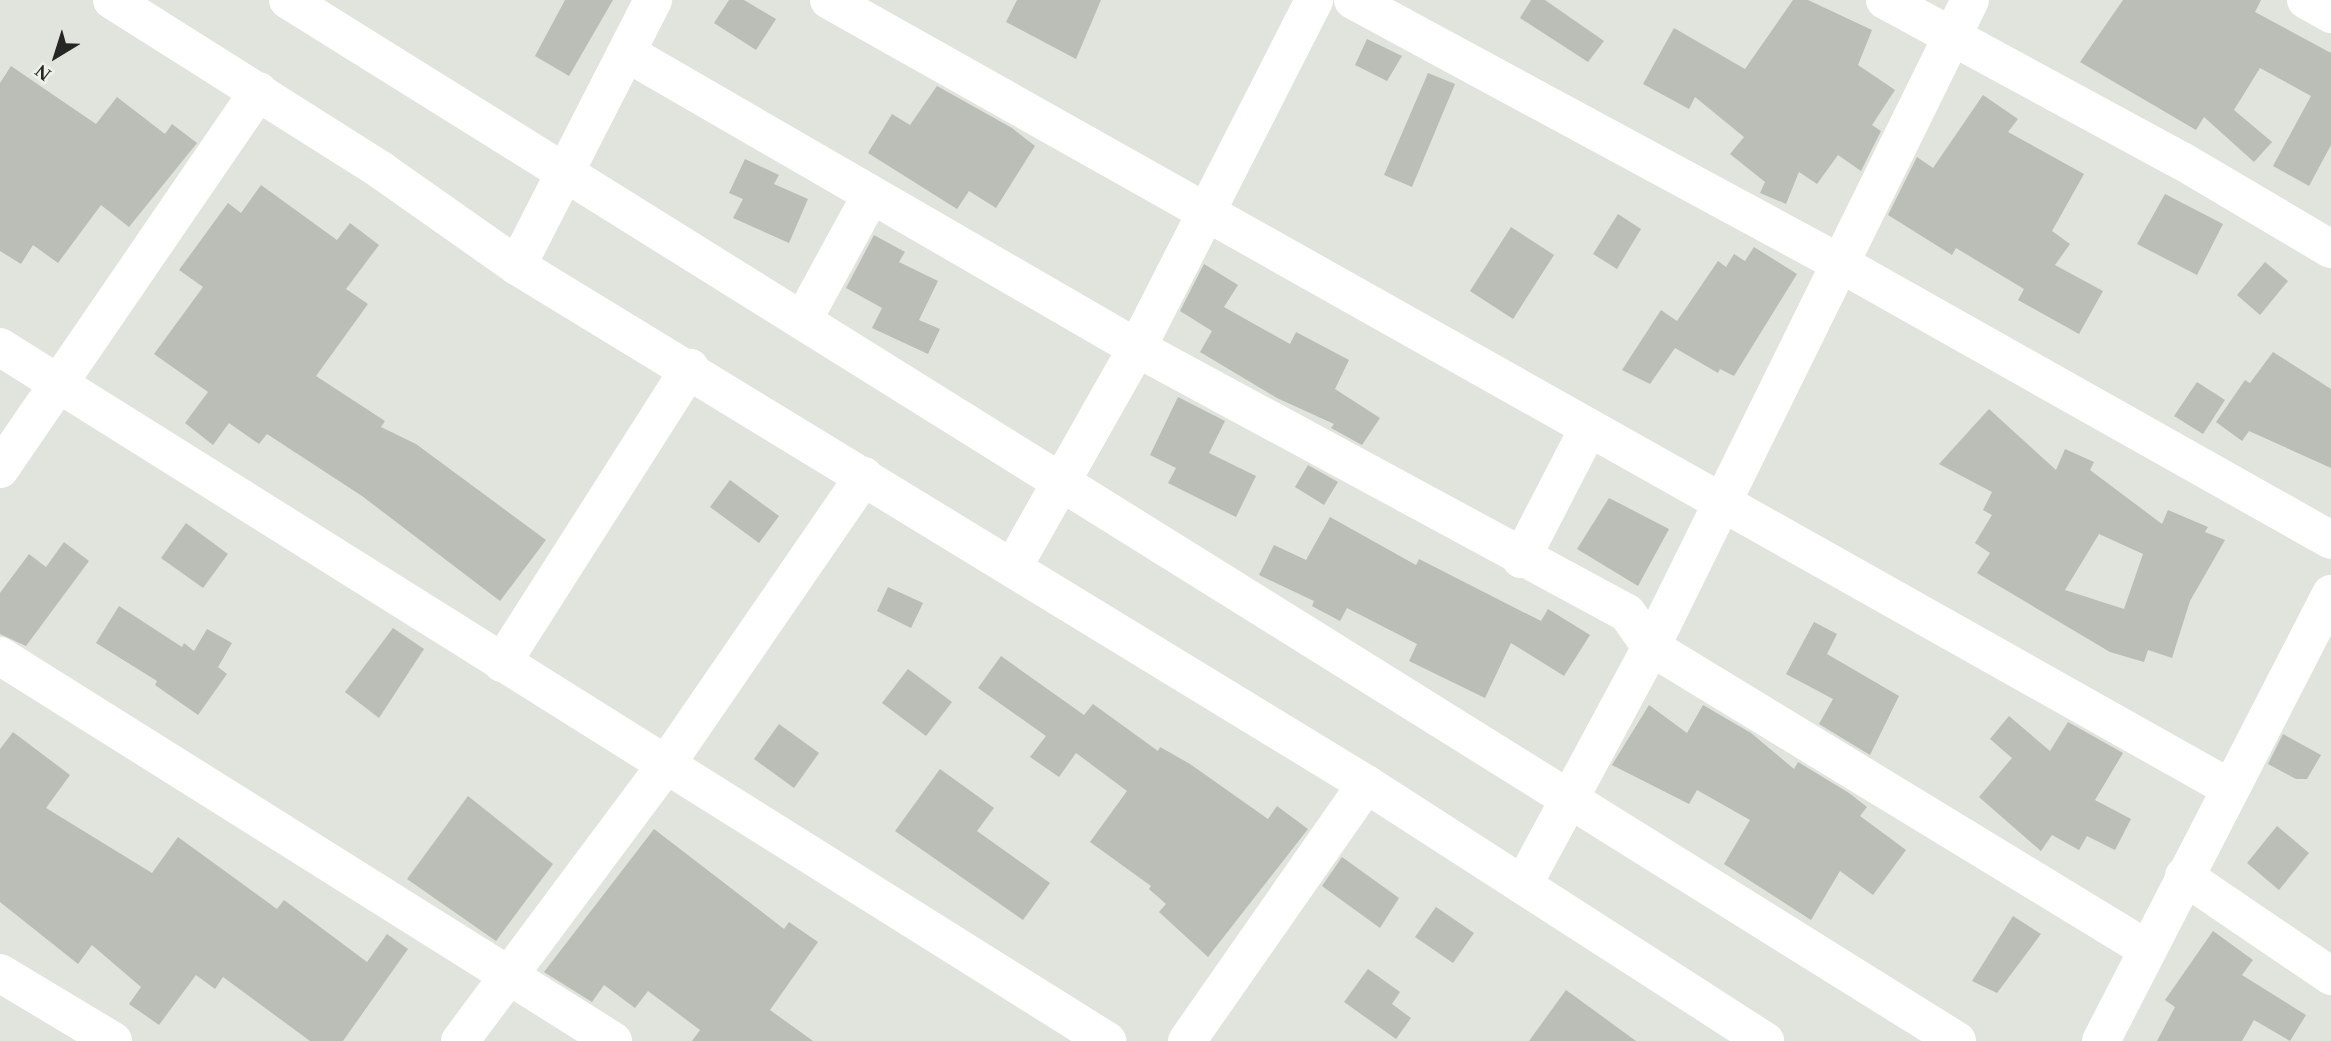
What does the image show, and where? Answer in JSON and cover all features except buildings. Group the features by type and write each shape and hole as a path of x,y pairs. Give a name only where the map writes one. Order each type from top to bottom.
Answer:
{"street":[{"path":"112,0 259,92 517,266 690,368 1366,784 1765,1041"},
{"path":"288,0 804,318 1567,802 1957,1041"},
{"path":"517,266 653,0"},
{"path":"829,0 1206,209 1588,429 2230,788"},
{"path":"1013,566 1137,348 1314,0"},
{"path":"1353,0 1841,264 2331,540"},
{"path":"1885,0 2182,161 2331,249"},
{"path":"1523,885 1651,647 1970,0"},
{"path":"2306,0 2331,14"},
{"path":"627,53 870,197 1137,348 1521,559 1627,613 1651,647 2147,949"},
{"path":"0,468 259,92"},
{"path":"804,318 870,197"},
{"path":"0,347 502,663 667,762 1107,1041"},
{"path":"502,663 690,368"},
{"path":"1521,559 1588,429"},
{"path":"460,1041 667,762 864,476"},
{"path":"2101,1041 2230,788 2322,634 2331,594"},
{"path":"0,656 613,1041"},
{"path":"1187,1041 1366,784"},
{"path":"2185,876 2331,975"},
{"path":"0,973 113,1041"}]}
